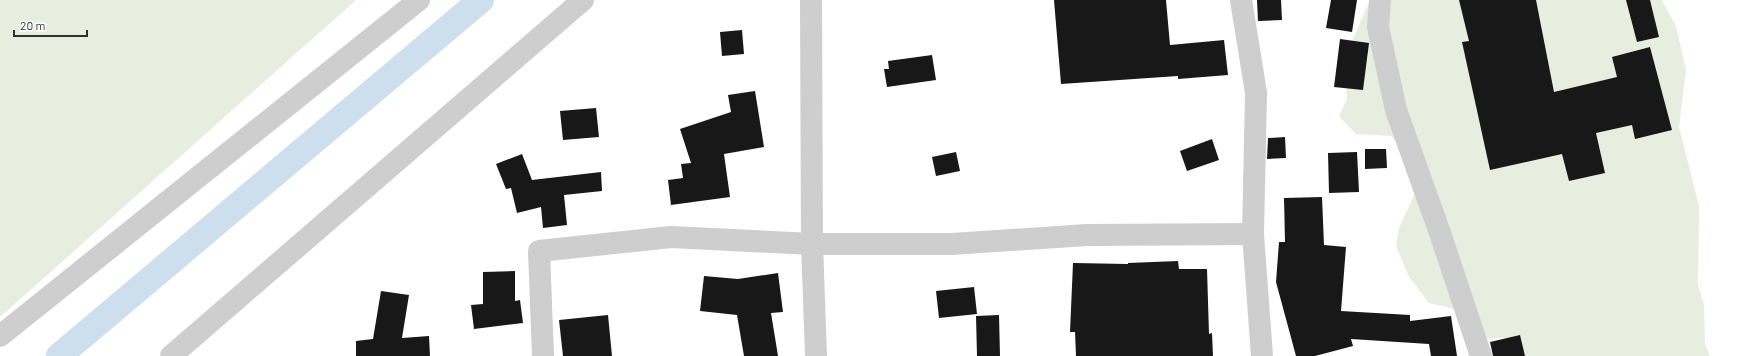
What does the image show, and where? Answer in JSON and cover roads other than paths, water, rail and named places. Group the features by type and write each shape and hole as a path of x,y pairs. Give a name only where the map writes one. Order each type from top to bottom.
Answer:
{"street":[{"path":"0,336 419,0"},
{"path":"171,356 583,0"},
{"path":"812,0 812,244 816,356"},
{"path":"1241,0 1256,93 1253,234 1262,356"},
{"path":"1380,0 1378,27 1396,110 1440,232 1480,356"},
{"path":"543,356 539,251 671,238 812,244 952,244 1087,235 1253,234"}],"waterway":[{"path":"59,356 481,0"}]}
